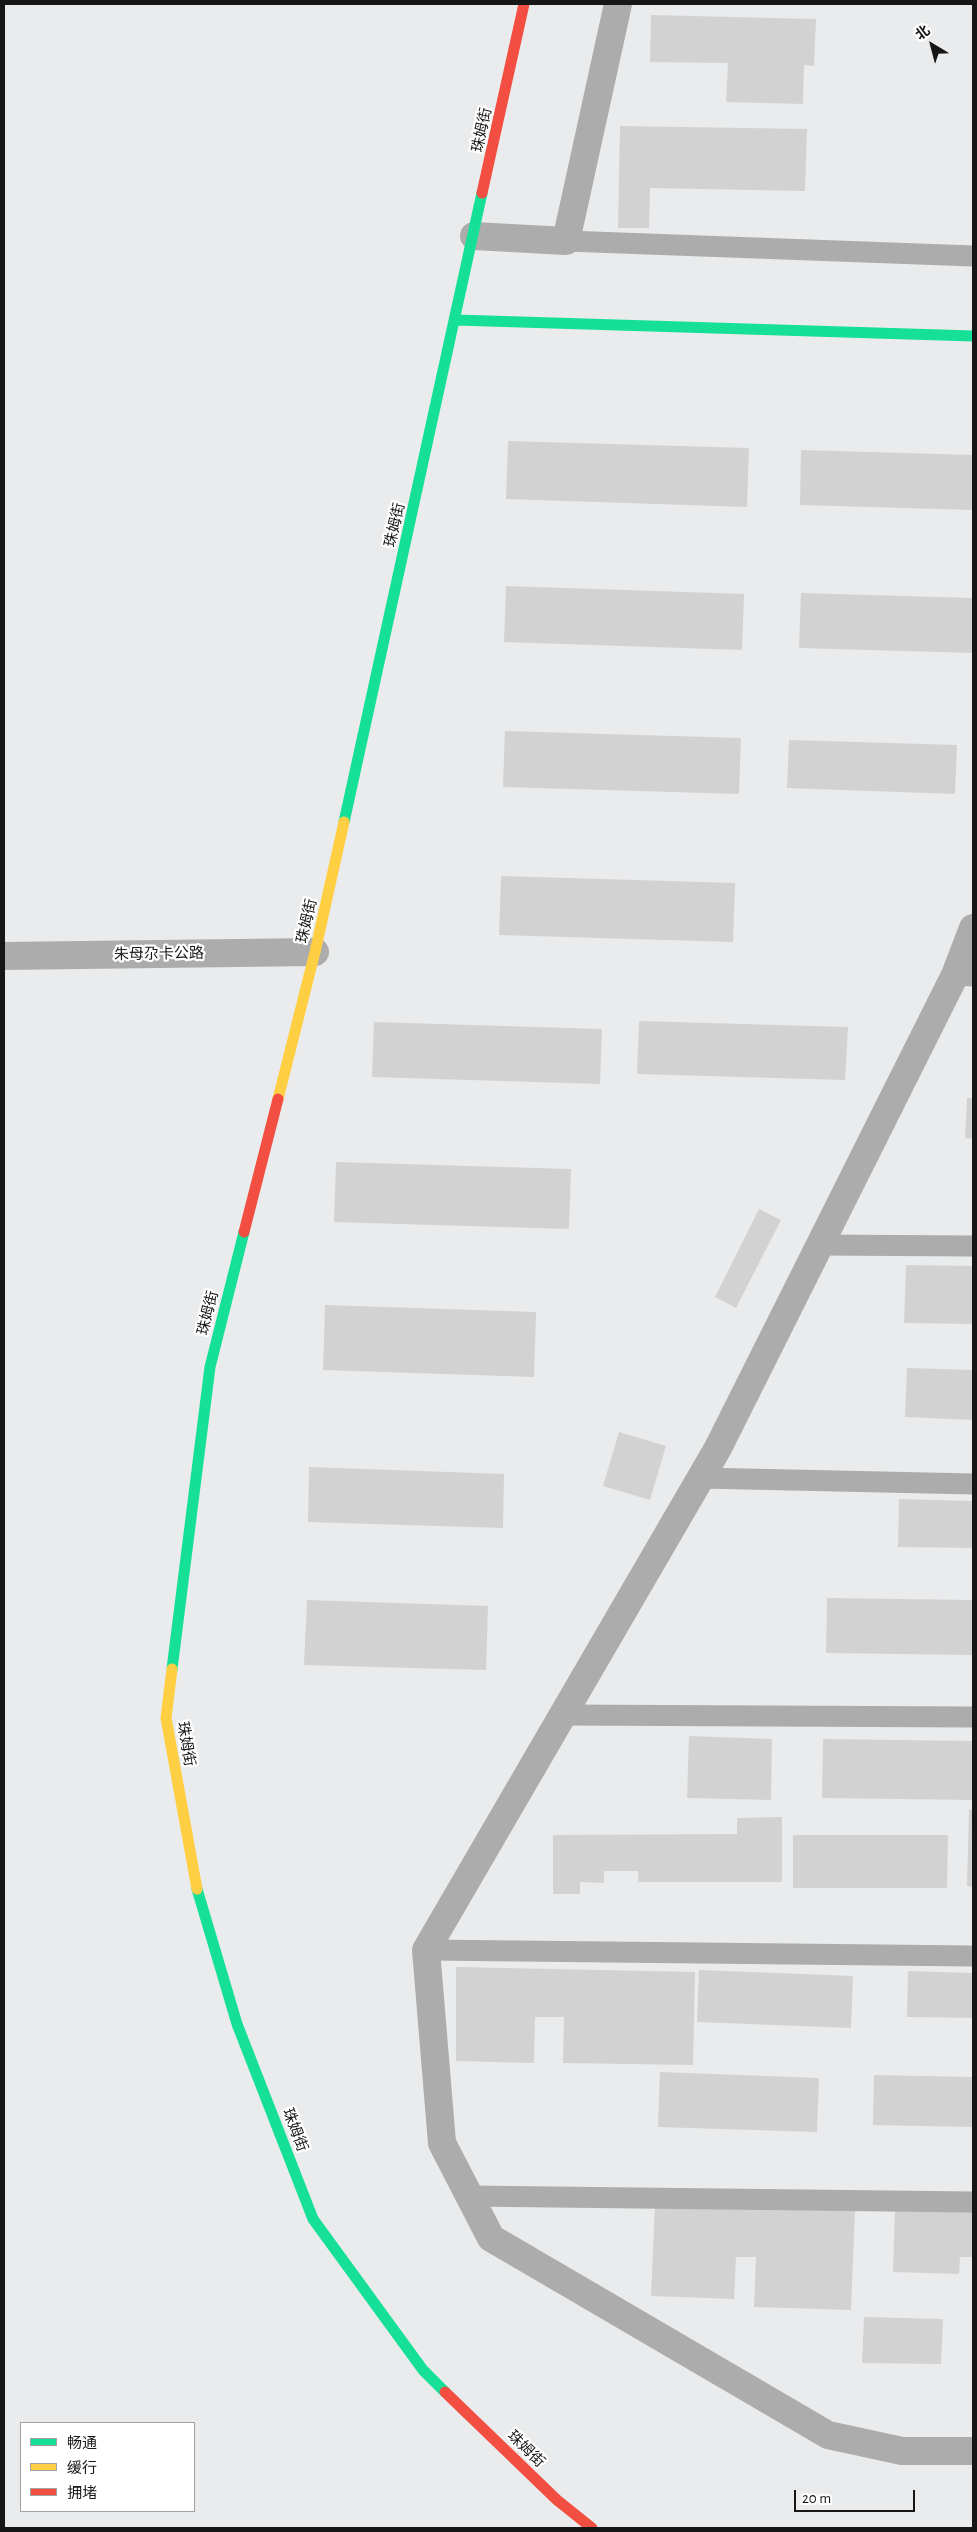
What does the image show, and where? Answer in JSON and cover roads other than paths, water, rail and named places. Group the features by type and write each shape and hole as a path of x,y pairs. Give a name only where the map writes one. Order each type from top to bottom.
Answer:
{"main road":[{"name":"珠姆街","path":"524,4 456,320 315,952 210,1367 166,1718 195,1883 237,2024 313,2218 423,2370 557,2500 592,2528"},
{"path":"456,320 973,336"}],"street":[{"path":"474,236 566,242 618,4"},
{"path":"973,928 964,975 820,1245 718,1448 426,1950 442,2143 491,2238 828,2435 902,2451 973,2451"},
{"name":"朱母尕卡公路","path":"4,956 315,952"}],"lane":[{"path":"566,242 973,256"},
{"path":"820,1245 973,1246"},
{"path":"700,1478 973,1484"},
{"path":"563,1715 973,1717"},
{"path":"426,1950 973,1956"},
{"path":"469,2196 973,2202"}]}
